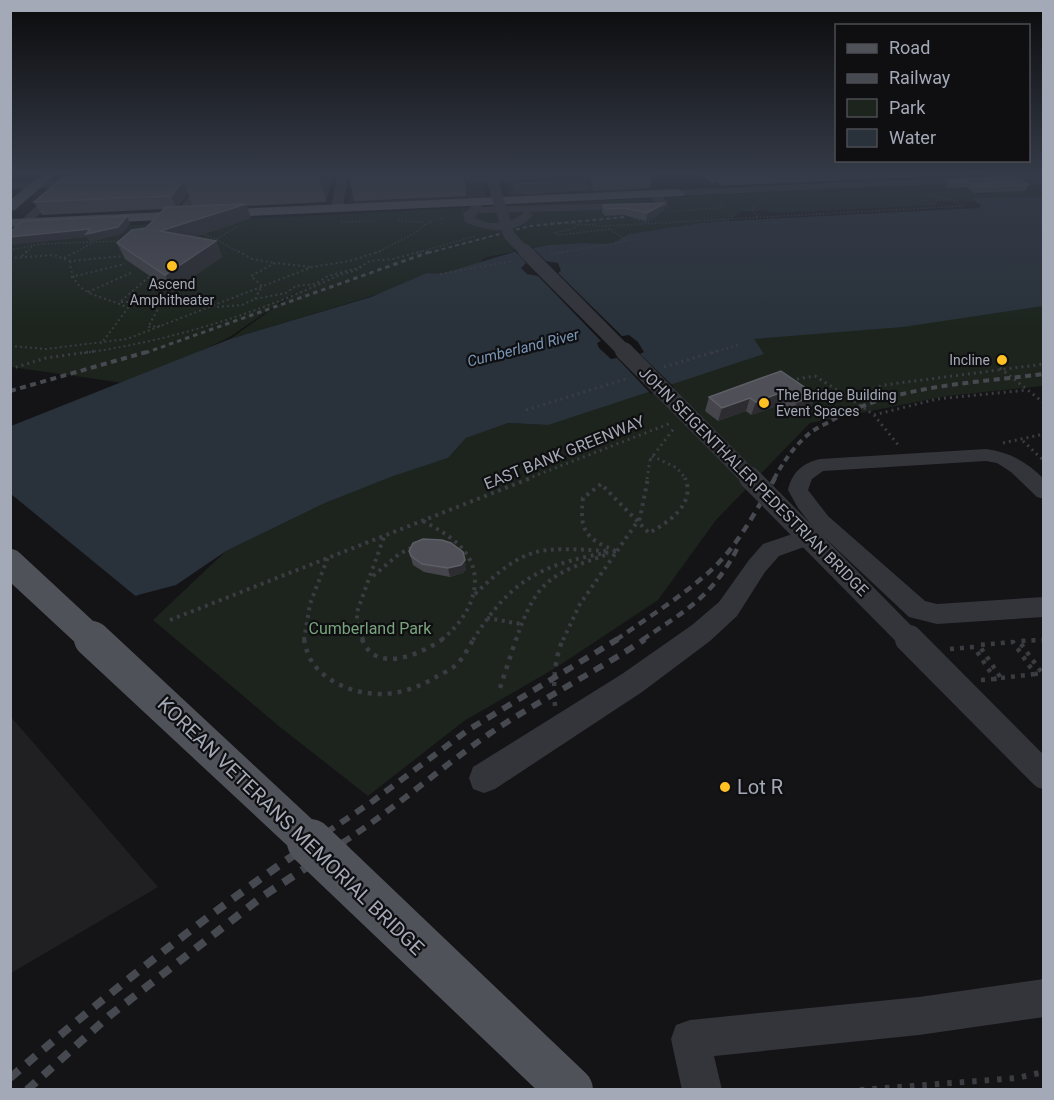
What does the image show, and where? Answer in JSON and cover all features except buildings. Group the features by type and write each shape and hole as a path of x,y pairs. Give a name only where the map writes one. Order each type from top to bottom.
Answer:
{"main road":[{"name":"KOREAN VETERANS MEMORIAL BRIDGE","path":"10,564 234,769 570,1089"}],"street":[{"path":"484,224 494,227 510,224"},
{"name":"JOHN SEIGENTHALER PEDESTRIAN BRIDGE","path":"506,224 509,235 1044,775"},
{"path":"1040,490 1022,469 999,456 820,465 807,471 800,479 798,490 811,512 918,610 938,614 1044,607"},
{"path":"483,778 562,729 676,653 713,623 735,601 757,566 771,550 829,529"},
{"path":"702,1089 690,1038 919,1016 1044,998"}],"path":[{"path":"10,346 46,349 100,345 165,326 312,267 351,261 387,249 425,224"},
{"path":"572,224 603,224"},
{"path":"578,225 573,229 554,233 559,235 610,230 627,241"},
{"path":"216,239 238,226"},
{"path":"10,369 46,358 110,349 185,333 315,288 337,276 357,271 370,261 401,257 494,231 494,227"},
{"path":"199,232 252,259 312,267"},
{"path":"21,256 41,238"},
{"path":"10,250 34,244 118,243 128,240"},
{"path":"64,258 94,242"},
{"path":"10,258 54,255 70,261 123,256"},
{"path":"366,256 370,261"},
{"path":"70,261 69,274 77,286 88,292 120,302 162,302 148,327 165,326"},
{"path":"262,286 251,276 275,263"},
{"path":"71,277 125,264"},
{"path":"214,307 242,305 255,299 286,292 296,286 315,284 328,276 364,265"},
{"path":"88,292 134,272"},
{"path":"120,302 150,276"},
{"path":"255,299 262,286"},
{"path":"100,345 128,308 120,302"},
{"path":"848,398 884,385 1044,364"},
{"path":"1000,368 1043,404"},
{"path":"780,381 815,376 874,415 908,459"},
{"path":"874,415 937,399 1028,390"},
{"name":"EAST BANK GREENWAY","path":"170,620 639,434 680,420 651,458"},
{"path":"1022,441 1044,461"},
{"path":"562,729 556,715 553,695 563,639 584,594 638,526 643,511 651,458 674,464 685,478 686,497 683,506 664,525 649,533 601,484 583,498 580,515 584,532 595,544 617,551"},
{"path":"423,521 445,534 461,548 471,561 475,576 474,595"},
{"path":"385,536 371,579 359,603 356,621 365,647 389,660 421,655 438,643 453,631 474,595 502,569 524,555 555,550 617,551"},
{"path":"448,544 461,548"},
{"path":"371,579 399,554 419,546"},
{"path":"328,557 303,631 311,664 323,676 366,695 396,695 420,687 458,663 492,610 528,577 569,559 617,551"},
{"path":"500,688 521,624 533,598 550,579 577,564 617,551"},
{"path":"487,618 521,624"},
{"path":"923,652 974,647 996,678 1001,678 1043,673 1019,641 1044,640"},
{"path":"1001,678 979,645 1013,642 1035,674"},
{"path":"860,1089 1017,1078 1044,1072"}],"shaded area":[{"path":"11,717 158,887 10,973"}],"green space":[{"path":"144,224 691,224 629,234 611,244 549,245 486,257 478,264 230,339 316,278 228,338 131,384 11,367 11,246 34,230"},
{"name":"Cumberland Park","path":"1043,301 1043,386 947,396 810,423 716,520 658,600 557,667 464,721 368,796 280,727 153,620 226,551 325,503 393,475 448,458 466,438 479,433 508,423 548,425 753,339"}],"water":[{"name":"Cumberland River","path":"691,224 1043,224 1043,306 903,327 754,339 764,354 548,425 508,423 466,438 448,458 393,476 325,503 226,551 176,585 138,595 11,663 11,426 230,339 371,297 427,273 441,274 514,252 549,245 611,244 629,234"}],"pier":[{"path":"531,246 546,261 558,263 561,271 558,273 622,336 629,335 638,342 644,352 640,354 674,387 651,394 617,358 611,359 599,348 597,343 601,341 538,276 527,274 521,268 526,263 513,249"},
{"path":"11,494 138,598 10,666"}],"railway":[{"path":"428,253 530,226 548,224"},
{"path":"145,353 432,251"},
{"path":"10,391 150,351"},
{"path":"774,479 790,454 810,433 859,408 884,399 937,387 1044,374"},
{"path":"616,640 681,595 714,568 743,532 775,478"},
{"path":"642,640 696,602 718,579 737,549"},
{"path":"311,843 373,801 468,730 618,639"},
{"path":"342,843 489,734 645,639"},
{"path":"10,1078 158,955 313,842"},
{"path":"27,1090 109,1016 263,896 345,842"}],"place":[{"name":"Ascend Amphitheater","path":"172,266"},
{"name":"Incline","path":"1002,360"},
{"name":"The Bridge Building Event Spaces","path":"764,403"},
{"name":"Lot R","path":"725,787"}]}
